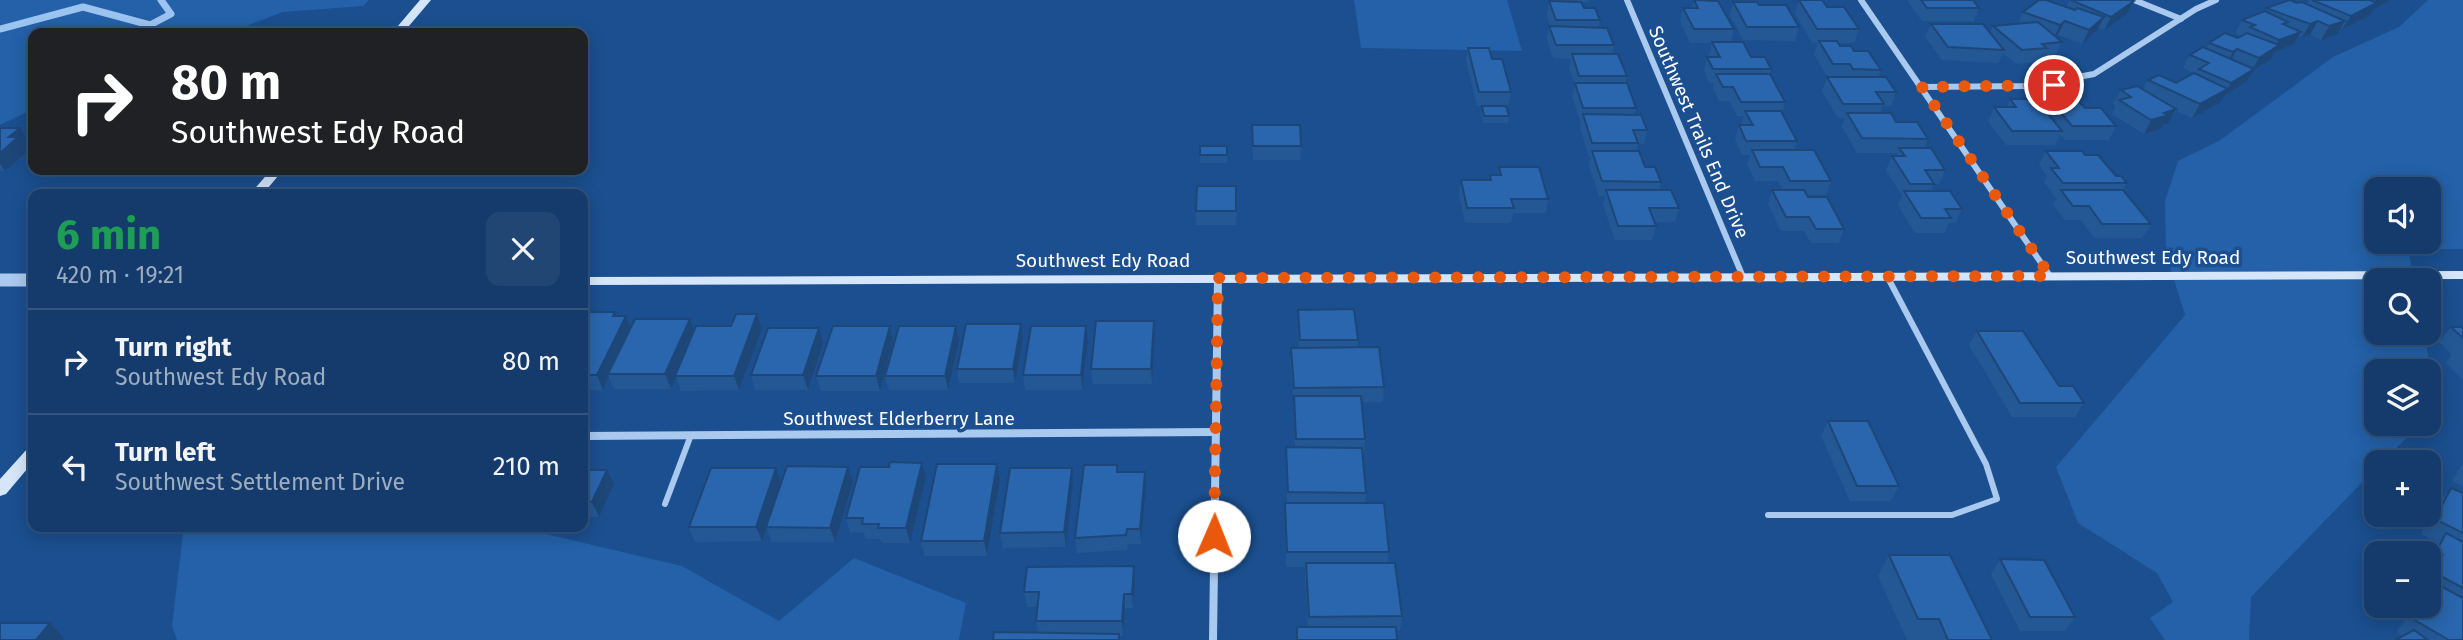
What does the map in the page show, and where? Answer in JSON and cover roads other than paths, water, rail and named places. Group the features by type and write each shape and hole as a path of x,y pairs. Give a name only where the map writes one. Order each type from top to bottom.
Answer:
{"main road":[{"path":"401,28 426,0"},
{"path":"260,189 273,175"},
{"name":"Southwest Edy Road","path":"588,281 2463,275"},
{"path":"0,490 28,458"}],"street":[{"name":"Southwest Trails End Drive","path":"1627,0 1743,277"},
{"path":"1861,0 2050,276"},
{"path":"2134,0 2181,19"},
{"path":"1922,87 2022,87 2077,79 2106,67 2216,0"},
{"path":"1213,640 1218,278"},
{"path":"0,280 28,280"},
{"name":"Southwest Elderberry Lane","path":"588,436 1216,432"}],"lane":[{"path":"1768,515 1952,515 1997,499 1986,464 1886,276"},
{"path":"665,504 691,435"}],"waterway":[{"path":"0,29 83,7 150,25 171,14 161,0"}]}
